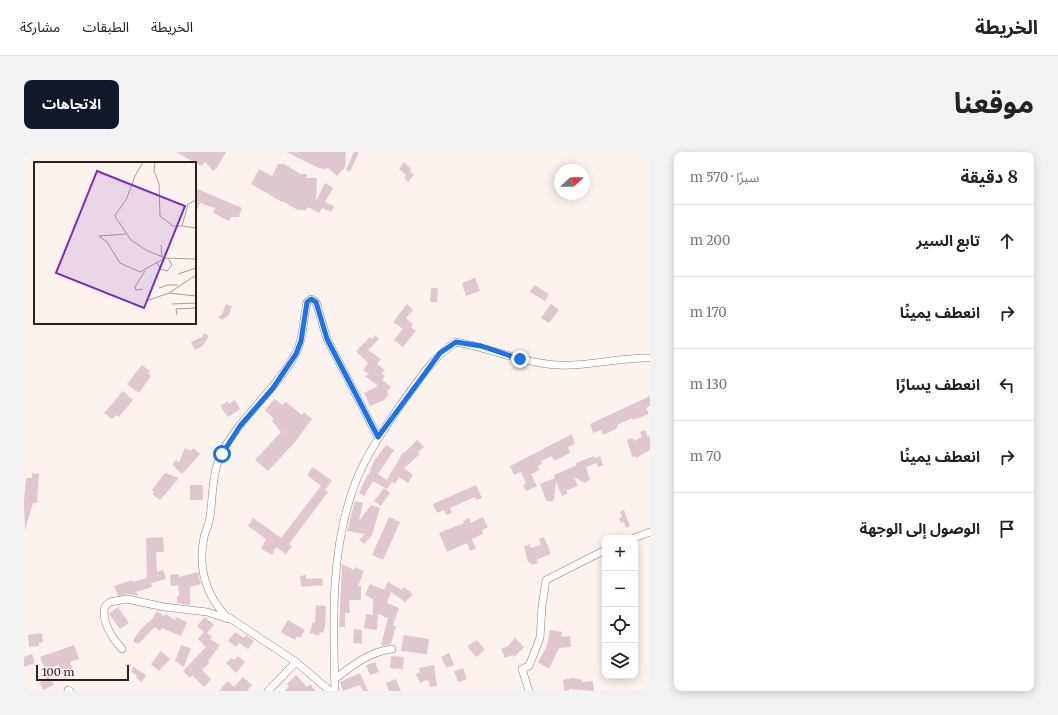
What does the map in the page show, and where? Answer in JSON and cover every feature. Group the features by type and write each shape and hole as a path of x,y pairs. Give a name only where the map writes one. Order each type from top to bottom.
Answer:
{"street":[{"path":"233,622 216,605 208,591 203,577 202,556 204,538 210,518 215,471 222,454 240,426 273,388 296,354 301,341 307,302 311,299 316,302 320,310 327,339 378,437"},
{"path":"335,691 334,578 342,529 356,481 378,437 440,353 456,342 481,346 520,359 558,365 650,358"},
{"path":"638,536 650,532"},
{"path":"529,691 522,669 529,666 540,638 542,606 546,580 602,552"},
{"path":"122,649 109,631 104,611 105,606 116,600 136,600 164,607 207,612 233,622 296,662 330,691"},
{"path":"335,679 369,654 392,649"},
{"path":"268,691 296,662"}],"building":[{"path":"176,152 226,152 217,168 213,171 205,162 201,166"},
{"path":"286,152 346,152 345,167 337,176 327,167 326,169 319,168"},
{"path":"354,152 359,152 350,172 346,170"},
{"path":"404,162 411,169 410,171 414,175 408,182 404,178 406,175 399,169"},
{"path":"278,164 284,164 300,174 307,174 306,178 317,178 316,201 325,183 333,188 325,202 334,206 331,212 322,208 319,213 308,207 306,210 298,210 251,184 259,169 272,176"},
{"path":"196,188 242,208 239,217 231,217 229,221 213,213 215,208 200,203 196,213"},
{"path":"475,278 480,291 466,296 462,283"},
{"path":"534,285 549,294 545,301 530,292"},
{"path":"431,288 438,288 437,302 430,302"},
{"path":"226,304 232,306 229,315 222,320 218,317 222,314"},
{"path":"407,304 413,310 406,318 413,324 411,327 416,331 403,347 394,340 403,329 393,322"},
{"path":"551,304 559,310 549,323 541,318"},
{"path":"204,333 209,336 203,346 195,350 191,342 202,337"},
{"path":"375,335 379,339 368,350 381,359 377,364 385,370 382,373 385,376 382,380 391,387 387,392 389,394 384,400 370,406 364,393 378,386 365,376 369,374 363,370 368,363 356,351 370,337 372,339"},
{"path":"142,365 150,371 148,373 151,376 139,393 127,384"},
{"path":"123,391 133,400 119,417 116,415 112,419 104,413"},
{"path":"650,396 650,406 646,408 649,414 633,420 632,418 617,425 618,428 603,435 601,430 593,433 590,424"},
{"path":"275,399 282,405 286,402 302,415 304,412 312,419 295,442 268,471 255,460 281,432 272,421 274,419 265,410"},
{"path":"235,400 240,409 228,417 220,406 228,401 229,404"},
{"path":"645,430 648,437 650,436 650,450 636,458 635,456 632,457 627,440 632,438 634,441 642,437 640,432"},
{"path":"572,434 575,444 568,447 570,453 554,461 552,456 541,461 542,464 538,466 540,470 531,474 537,486 526,491 523,485 526,484 521,472 514,475 510,466"},
{"path":"417,440 424,447 418,452 420,454 404,468 413,475 408,483 399,477 395,484 392,482 387,489 373,481 364,496 359,493 371,471 370,470 374,461 386,445 394,450 378,474 387,480 403,452 404,453"},
{"path":"185,448 191,451 193,448 200,454 182,474 172,465 176,460 179,462"},
{"path":"594,456 595,458 600,456 603,465 598,467 597,463 586,467 590,480 585,483 574,477 578,486 567,490 567,494 562,496 556,482 554,500 550,502 546,500 540,484 555,478 554,475 577,465 576,463"},
{"path":"313,467 332,481 325,490 328,492 289,544 292,546 286,554 276,547 272,555 261,549 266,539 248,526 253,518 281,538 321,486 307,475"},
{"path":"32,473 39,474 37,503 33,503 25,530 24,501 26,478 32,478"},
{"path":"165,473 179,478 160,500 153,495 154,492 152,490"},
{"path":"190,485 203,485 203,500 190,500"},
{"path":"476,485 482,498 476,500 475,497 450,508 452,513 446,515 444,510 437,513 433,504"},
{"path":"384,488 390,493 381,506 374,501"},
{"path":"355,501 363,503 359,521 371,505 380,508 372,535 364,544 359,540 365,534 347,531"},
{"path":"624,510 630,526 626,528 624,522 621,523 619,518 622,517 620,512"},
{"path":"389,517 400,522 383,560 372,555"},
{"path":"483,517 488,527 482,530 483,534 472,539 476,549 470,551 467,543 447,552 439,533 464,523 463,521 469,518 471,523"},
{"path":"163,537 164,552 156,552 157,572 163,570 166,579 151,583 152,587 136,592 138,596 128,594 118,596 114,586 132,580 133,582 147,578 146,538"},
{"path":"544,537 551,554 536,560 538,563 532,565 530,562 528,563 524,546 529,544 531,548 541,545 539,539"},
{"path":"342,564 354,570 355,567 364,571 358,586 361,586 361,600 349,600 350,613 345,613 345,627 339,627"},
{"path":"198,572 201,584 190,587 190,605 177,603 177,596 179,596 178,585 171,586 170,575 178,574 179,577"},
{"path":"306,575 306,579 322,578 323,585 301,587 300,576"},
{"path":"388,582 402,590 404,587 413,594 405,602 391,592 387,603 399,608 393,625 396,626 391,644 383,646 381,645 388,618 378,614 377,630 364,628 366,614 373,615 373,599 365,595 370,584 384,590"},
{"path":"316,605 326,606 325,627 323,633 320,632 319,636 310,633 313,622 315,623"},
{"path":"118,607 129,623 120,629 109,614"},
{"path":"157,611 164,616 166,614 175,620 176,617 187,622 181,636 162,628 160,631 155,627 138,644 133,641 140,630 152,619"},
{"path":"205,617 214,625 207,633 212,637 210,639 220,645 208,661 210,662 202,670 211,679 204,687 192,675 190,678 183,671 206,647 198,639 204,632 197,626"},
{"path":"288,620 305,630 300,638 297,636 295,640 281,632"},
{"path":"354,629 362,630 362,644 353,643"},
{"path":"550,630 562,632 561,637 570,636 571,647 559,648 549,669 538,662 547,646"},
{"path":"235,632 244,638 246,635 254,641 248,649 239,643 236,647 228,641"},
{"path":"42,633 43,642 39,643 39,646 29,647 28,635"},
{"path":"404,635 429,639 427,654 401,651"},
{"path":"515,638 524,647 514,657 512,655 505,658 501,649 508,646"},
{"path":"477,640 485,650 476,657 467,646"},
{"path":"74,645 79,659 70,662 75,675 64,679 58,665 45,670 40,657"},
{"path":"181,645 191,648 184,667 175,661"},
{"path":"161,651 170,659 159,671 151,664"},
{"path":"449,653 454,665 446,668 441,657"},
{"path":"32,654 35,663 24,667 24,657"},
{"path":"238,656 245,662 236,673 226,663 232,658 234,660"},
{"path":"391,656 404,657 403,669 390,668"},
{"path":"375,662 379,672 370,675 366,665"},
{"path":"434,665 437,686 430,687 429,681 426,680 420,683 416,674 420,672 419,668"},
{"path":"134,667 146,675 142,682 136,678 137,676 131,671"},
{"path":"463,668 467,679 458,682 454,671"},
{"path":"360,673 368,691 363,691 360,685 343,691 340,682"},
{"path":"296,675 307,687 310,684 316,691 285,691 289,686 287,684"},
{"path":"48,676 54,684 44,690 39,683"},
{"path":"243,677 252,685 247,691 219,691 228,681 234,687"},
{"path":"573,678 582,680 582,682 593,681 594,691 569,689 569,691 564,691 563,680"},
{"path":"396,679 401,691 389,691 386,683"}],"route":[{"path":"222,454 240,426 273,388 296,354 301,341 304,313 307,302 311,299 316,302 320,310 327,339 378,437 420,378 440,353 456,342 481,346 520,359"}]}
